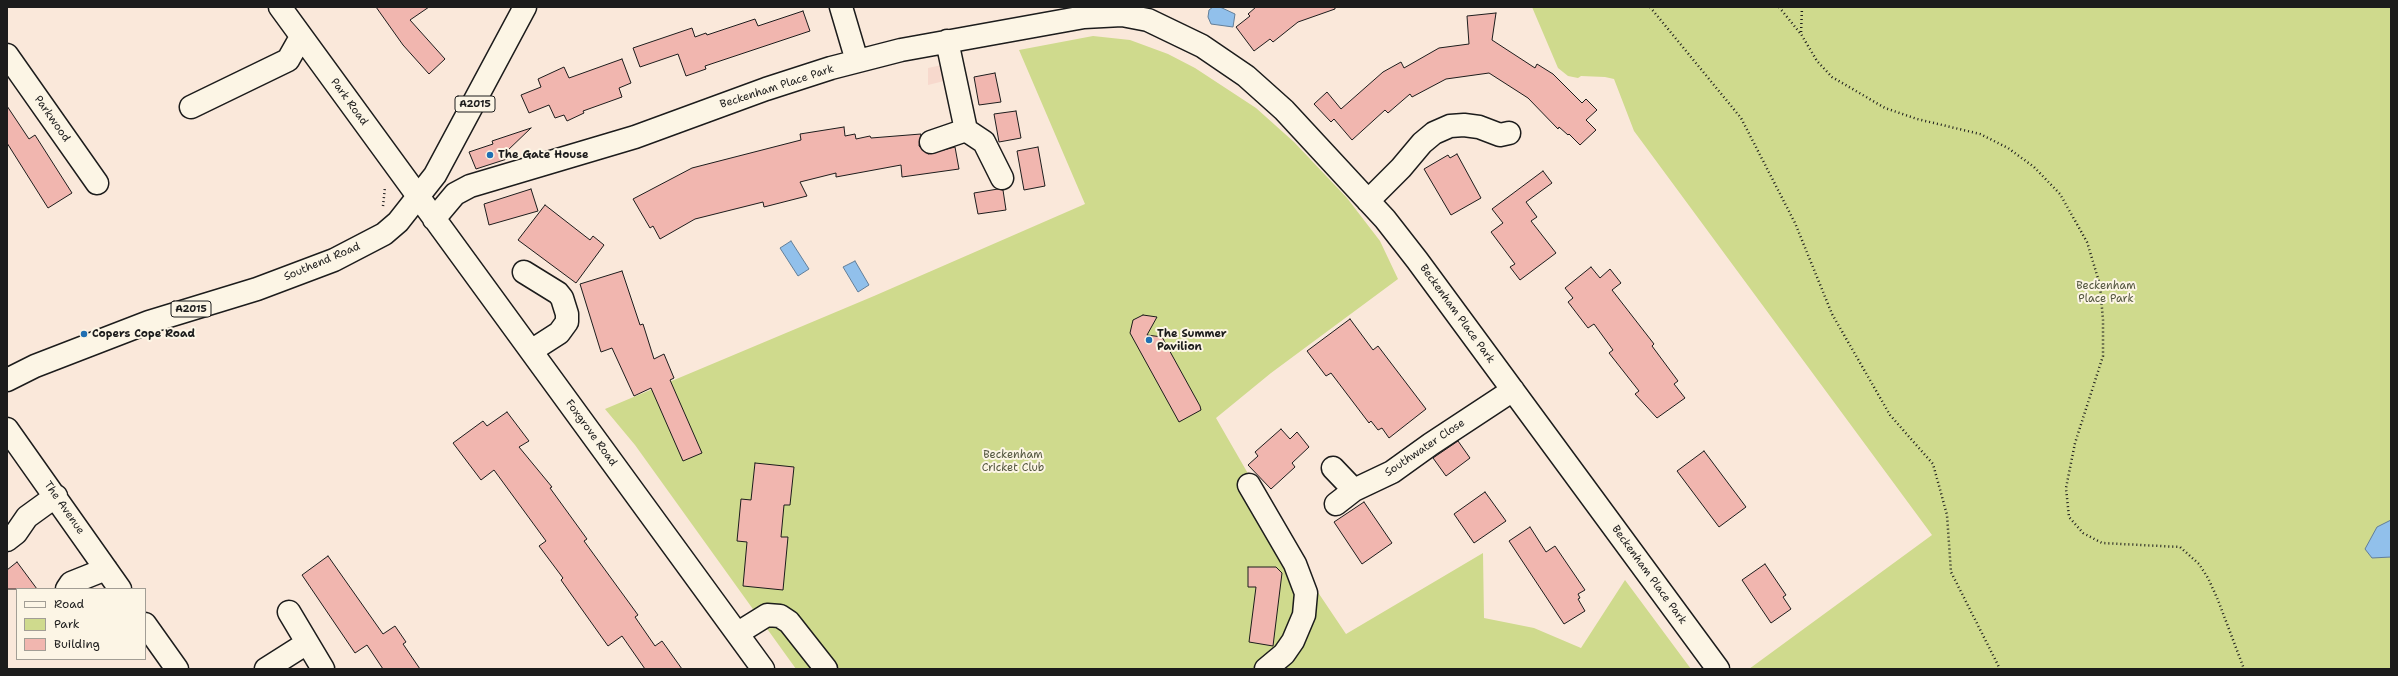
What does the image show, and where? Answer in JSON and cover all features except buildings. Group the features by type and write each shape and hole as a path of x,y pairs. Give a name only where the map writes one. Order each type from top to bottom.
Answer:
{"street":[{"name":"Park Road","path":"280,7 418,197"},
{"name":"Southend Road","path":"7,380 35,366 149,322 257,289 334,260 384,234 418,197 435,175 461,130 525,7"},
{"path":"841,7 857,61"},
{"name":"Beckenham Place Park","path":"434,219 455,194 470,186 635,137 766,88 857,61 947,42 1084,17 1122,15 1143,12 1162,26 1202,46 1246,76 1284,110 1368,201 1410,251 1718,669"},
{"path":"191,107 288,60 301,37"},
{"path":"947,42 966,130 984,142 1002,178"},
{"name":"Parkwood","path":"7,55 97,183"},
{"path":"1368,201 1401,168 1422,143 1434,133 1450,126 1464,125 1479,127 1500,135 1509,133"},
{"path":"931,142 966,130"},
{"name":"Foxgrove Road","path":"418,197 763,669"},
{"path":"524,272 558,293 562,298 567,314 567,322 559,333 531,351"},
{"name":"Southwater Close","path":"1336,504 1354,490 1392,472 1430,444 1513,390"},
{"name":"The Avenue","path":"7,429 56,496 119,588"},
{"path":"1333,468 1354,490"},
{"path":"1249,485 1295,564 1304,586 1298,600 1302,624 1284,654 1266,669"},
{"path":"7,540 16,533 27,517 56,496"},
{"path":"68,588 71,583 106,569"},
{"path":"289,612 323,669"},
{"path":"738,633 767,615 780,616 789,622 826,669"},
{"path":"146,625 177,669"},
{"path":"266,669 307,643"}],"path":[{"path":"1650,7 1741,118 1795,223 1832,314 1890,415 1933,464 1947,514 1951,572 2000,669"},
{"path":"1779,7 1801,34 1817,61 1832,77 1892,110 1917,120 1980,134 2008,148 2034,167 2060,194 2087,242 2100,286 2103,320 2103,356 2075,443 2066,488 2069,517 2082,533 2102,543 2180,547 2199,564 2208,578 2218,600 2244,669"},
{"path":"1801,34 1802,7"},
{"path":"384,201 385,184"}],"shaded area":[{"path":"942,65 944,81 928,85 928,68"}],"green space":[{"name":"Beckenham Place Park","path":"1532,7 2391,7 2391,669 1749,669 1932,535 1634,131 1614,79 1581,76 1578,78 1568,76 1558,68"},
{"name":"Beckenham Cricket Club","path":"1093,36 1130,40 1168,54 1195,68 1256,108 1294,142 1347,198 1380,241 1398,279 1271,373 1216,418 1307,576 1346,634 1483,553 1484,618 1534,628 1581,648 1625,580 1691,669 796,669 635,445 605,409 874,296 1085,204 1019,50"}],"water":[{"path":"1213,7 1220,7 1235,14 1233,27 1211,24 1208,17 1209,10"},
{"path":"791,241 809,269 798,276 780,248"},
{"path":"855,261 869,285 858,292 843,267"},
{"path":"2391,520 2391,557 2372,558 2365,549 2377,527"}],"place":[{"name":"The Gate House","path":"490,155"},
{"name":"Copers Cope Road","path":"84,334"},
{"name":"The Summer Pavilion","path":"1149,340"}]}
